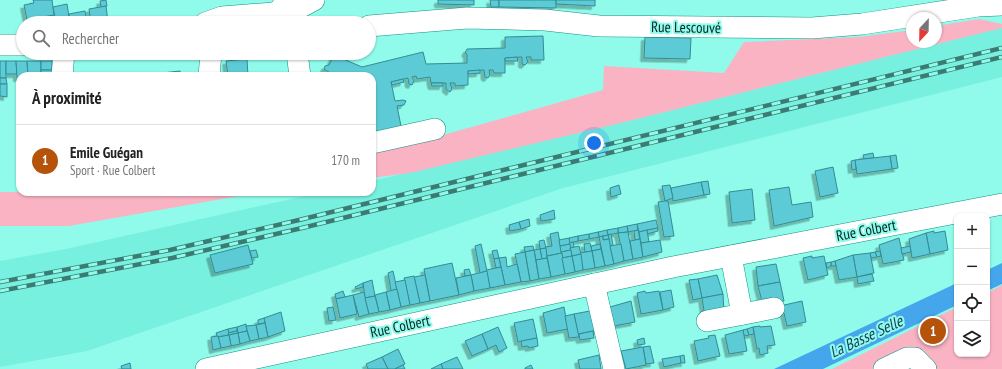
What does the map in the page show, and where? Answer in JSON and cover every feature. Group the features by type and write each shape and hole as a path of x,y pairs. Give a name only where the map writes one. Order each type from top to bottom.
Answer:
{"street":[{"path":"215,13 264,15 274,13 283,5 301,7 314,0"},
{"name":"Rue Lescouvé","path":"376,25 467,18 545,20 599,26 766,29 818,28 862,24 995,3"},
{"path":"0,45 16,45"},
{"path":"62,72 63,60"},
{"path":"209,72 210,60"},
{"path":"298,60 299,72"},
{"path":"376,142 435,129"},
{"name":"Rue Colbert","path":"206,369 594,284 1002,204"},
{"path":"731,256 742,314"},
{"path":"594,284 614,369"},
{"path":"707,321 774,308"},
{"path":"884,369 907,358 915,358 926,369"}],"shaded area":[{"path":"979,19 1002,24 1002,28 942,43 942,25"},
{"path":"1002,28 1002,77 563,188 87,351 0,367 0,261 66,249 305,196 376,196 376,180 625,122 922,48 942,48 942,43"},
{"path":"906,31 906,48 922,48 625,122 410,173 376,177 376,149 393,149 603,90 604,66 724,73 744,42 859,37"},
{"path":"0,192 16,192 16,196 238,196 69,226 0,226"},
{"path":"1002,285 1002,369 832,369 954,308 954,357 990,357 990,291"}],"water":[{"path":"1002,263 1002,284 990,290 990,285 990,269"},
{"name":"La Basse Selle","path":"954,284 954,306 823,369 774,369"}],"building":[{"path":"33,0 52,0 54,15 26,16 24,5 34,3"},
{"path":"106,0 107,6 101,7 100,1"},
{"path":"438,0 474,0 474,5 438,4"},
{"path":"490,0 499,0 499,7 491,7"},
{"path":"499,0 556,0 556,8 499,7"},
{"path":"556,0 595,0 595,6 556,4"},
{"path":"67,4 69,16 55,16 53,7"},
{"path":"106,6 107,16 90,16 89,9"},
{"path":"85,11 86,16 69,16 69,14"},
{"path":"543,36 544,60 531,60 531,57 526,57 528,62 525,65 522,64 522,57 505,58 505,73 494,73 493,70 489,70 490,75 488,78 485,77 484,70 468,71 468,85 455,86 455,83 450,83 452,89 450,92 446,89 446,83 431,83 430,77 417,79 416,76 412,77 414,81 412,85 409,84 408,78 391,82 395,101 406,101 404,105 397,106 401,126 376,132 376,72 329,72 324,69 325,66 329,65 332,60 346,60 362,67 423,52 426,64 467,63 467,54 465,53 467,49 505,48 505,37"},
{"path":"645,37 691,38 690,59 644,58"},
{"path":"517,57 518,61 505,61 505,58"},
{"path":"247,60 248,72 227,72 226,61"},
{"path":"0,61 6,61 6,78 0,78"},
{"path":"6,61 16,61 16,74 6,74"},
{"path":"16,61 27,61 28,72 17,72"},
{"path":"27,61 41,61 41,72 28,72"},
{"path":"41,61 52,61 52,70 41,70"},
{"path":"41,70 55,70 55,72 41,72"},
{"path":"480,70 480,73 468,74 468,71"},
{"path":"0,78 6,78 7,84 0,84"},
{"path":"403,79 404,82 392,85 391,82"},
{"path":"431,83 443,83 443,86 432,86"},
{"path":"0,84 7,84 7,97 0,96"},
{"path":"873,153 874,158 864,159 863,155"},
{"path":"896,155 898,168 892,169 890,156"},
{"path":"890,156 892,169 857,174 855,160"},
{"path":"855,160 856,169 852,170 851,161"},
{"path":"833,167 838,193 820,197 815,171"},
{"path":"708,181 710,194 704,195 701,182"},
{"path":"701,182 704,195 673,201 671,188"},
{"path":"619,185 621,194 611,197 610,188"},
{"path":"670,185 673,198 665,201 662,186"},
{"path":"789,187 792,205 811,202 813,217 774,226 769,190"},
{"path":"752,189 755,220 732,223 729,192"},
{"path":"668,201 674,236 664,237 658,202"},
{"path":"554,210 555,219 541,221 540,215"},
{"path":"529,219 530,226 521,229 519,222"},
{"path":"656,220 658,228 639,232 637,224"},
{"path":"519,222 521,229 510,231 509,225"},
{"path":"637,224 638,230 628,232 627,226"},
{"path":"627,226 628,232 618,233 618,228"},
{"path":"618,228 618,233 608,235 607,230"},
{"path":"658,228 658,231 647,234 647,230"},
{"path":"607,230 608,235 599,237 598,232"},
{"path":"638,230 640,239 635,240 634,231"},
{"path":"647,230 649,242 641,243 639,232"},
{"path":"934,231 934,233 945,231 948,250 930,254 926,233"},
{"path":"558,232 562,253 547,256 545,247 552,246 550,234"},
{"path":"598,232 599,237 589,239 589,234"},
{"path":"628,232 633,259 624,261 618,233"},
{"path":"926,233 930,254 912,258 909,239"},
{"path":"589,234 589,239 578,241 578,236"},
{"path":"611,234 613,245 610,246 608,235"},
{"path":"608,235 609,239 603,240 603,236"},
{"path":"578,236 578,241 569,243 569,238"},
{"path":"603,236 603,240 609,239 614,264 605,266 599,237"},
{"path":"569,238 570,244 560,246 559,240"},
{"path":"899,238 904,260 883,264 879,245"},
{"path":"640,239 643,257 633,259 630,241"},
{"path":"544,240 546,248 540,249 539,241"},
{"path":"660,240 662,252 643,257 641,243"},
{"path":"573,242 574,247 570,248 569,243"},
{"path":"590,243 592,251 585,252 584,244"},
{"path":"481,244 487,271 480,273 475,246"},
{"path":"570,244 571,250 561,252 560,246"},
{"path":"600,244 601,249 592,251 591,246"},
{"path":"621,244 624,261 614,264 610,246"},
{"path":"248,245 253,264 215,273 210,255"},
{"path":"533,246 534,250 525,252 524,247"},
{"path":"579,246 581,254 572,256 570,248"},
{"path":"910,246 911,252 902,254 901,248"},
{"path":"546,248 547,258 542,259 540,249"},
{"path":"540,249 542,259 536,260 534,250"},
{"path":"601,249 605,266 595,268 592,251"},
{"path":"256,250 258,257 252,258 250,251"},
{"path":"497,250 499,258 494,259 492,251"},
{"path":"534,250 539,279 530,281 525,252"},
{"path":"571,250 572,256 562,258 561,252"},
{"path":"592,251 595,268 583,270 580,253"},
{"path":"880,251 881,256 877,257 875,252"},
{"path":"525,252 530,281 521,282 515,254"},
{"path":"875,252 877,257 871,258 870,253"},
{"path":"562,253 565,274 551,277 547,256"},
{"path":"870,253 874,273 857,277 853,255"},
{"path":"581,254 583,270 575,272 572,256"},
{"path":"853,255 857,277 839,280 835,261"},
{"path":"572,256 575,272 565,274 562,258"},
{"path":"812,256 812,258 824,256 828,275 808,280 803,258"},
{"path":"506,257 507,267 517,264 521,282 505,285 499,258"},
{"path":"499,258 501,267 496,268 494,259"},
{"path":"547,258 551,277 539,279 536,260"},
{"path":"835,261 836,266 831,266 831,262"},
{"path":"831,262 831,266 827,268 826,263"},
{"path":"452,263 459,295 430,301 424,269"},
{"path":"776,264 780,282 758,286 756,267"},
{"path":"501,267 505,285 490,288 486,270"},
{"path":"469,269 471,275 465,276 464,270"},
{"path":"393,271 397,289 391,291 388,273"},
{"path":"487,271 490,288 474,291 471,275"},
{"path":"872,274 874,281 858,284 857,277"},
{"path":"425,275 430,301 420,303 414,277"},
{"path":"471,275 474,291 459,295 456,278"},
{"path":"717,275 723,294 702,298 698,279"},
{"path":"414,276 420,303 410,305 404,278"},
{"path":"698,279 702,298 693,300 689,280"},
{"path":"372,280 375,296 365,298 363,283"},
{"path":"405,280 410,305 401,307 395,282"},
{"path":"780,282 784,301 763,305 758,286"},
{"path":"363,283 363,287 356,289 355,287"},
{"path":"397,289 401,307 390,310 386,292"},
{"path":"671,290 674,307 663,310 660,292"},
{"path":"343,291 345,297 336,299 335,294"},
{"path":"645,291 646,293 659,291 663,310 641,314 637,293"},
{"path":"364,292 369,314 359,317 353,295"},
{"path":"386,292 390,310 379,312 375,295"},
{"path":"723,294 724,313 705,317 702,298"},
{"path":"353,295 357,314 340,318 336,299"},
{"path":"375,296 379,312 369,314 365,298"},
{"path":"631,301 635,322 614,326 610,307"},
{"path":"802,301 806,322 787,326 784,313 782,314 780,306"},
{"path":"333,307 336,320 329,321 327,308"},
{"path":"564,307 568,329 547,333 543,313"},
{"path":"595,310 599,330 578,334 574,314"},
{"path":"281,312 285,331 268,337 264,318"},
{"path":"574,314 579,337 569,338 565,316"},
{"path":"264,318 265,323 258,324 258,320"},
{"path":"533,319 537,338 518,342 514,323"},
{"path":"265,323 268,337 259,339 256,325"},
{"path":"246,324 247,331 238,333 237,327"},
{"path":"256,325 259,339 250,341 246,326"},
{"path":"771,326 775,345 767,346 768,353 760,355 759,348 757,349 753,327"},
{"path":"237,327 237,331 228,333 228,329"},
{"path":"498,327 507,348 499,352 496,345 488,349 482,334"},
{"path":"753,327 754,334 749,335 747,329"},
{"path":"228,329 229,335 217,336 216,333"},
{"path":"747,329 749,335 744,336 743,330"},
{"path":"743,330 747,351 729,354 725,335"},
{"path":"237,331 238,333 229,335 228,333"},
{"path":"247,331 250,341 240,344 238,333"},
{"path":"593,331 594,338 580,340 579,334"},
{"path":"238,333 240,344 231,346 229,335"},
{"path":"482,334 488,349 472,356 465,341"},
{"path":"229,335 231,346 221,348 218,337"},
{"path":"715,335 720,356 698,361 694,341 709,338 708,336"},
{"path":"218,336 221,348 213,350 211,337"},
{"path":"537,338 538,346 529,348 528,346 522,347 521,341"},
{"path":"644,338 645,344 638,345 637,340"},
{"path":"650,346 654,363 646,364 643,347"},
{"path":"643,347 646,365 626,369 621,351"},
{"path":"398,349 405,364 395,369 388,369 382,357"},
{"path":"599,355 601,369 580,369 578,360"},
{"path":"684,355 685,363 681,363 680,356"},
{"path":"680,356 681,363 664,367 662,359"},
{"path":"382,357 388,369 368,369 366,364"},
{"path":"457,357 463,369 443,369 441,364"},
{"path":"130,363 131,369 122,369 121,366"},
{"path":"441,364 443,369 431,369"},
{"path":"403,365 405,369 395,369"},
{"path":"531,365 533,369 525,369 525,368"}],"railway":[{"path":"0,282 170,250 299,220 1002,48"},
{"path":"0,291 172,258 302,228 1002,57"}],"place":[{"name":"Emile Guégan","path":"933,331"}]}
